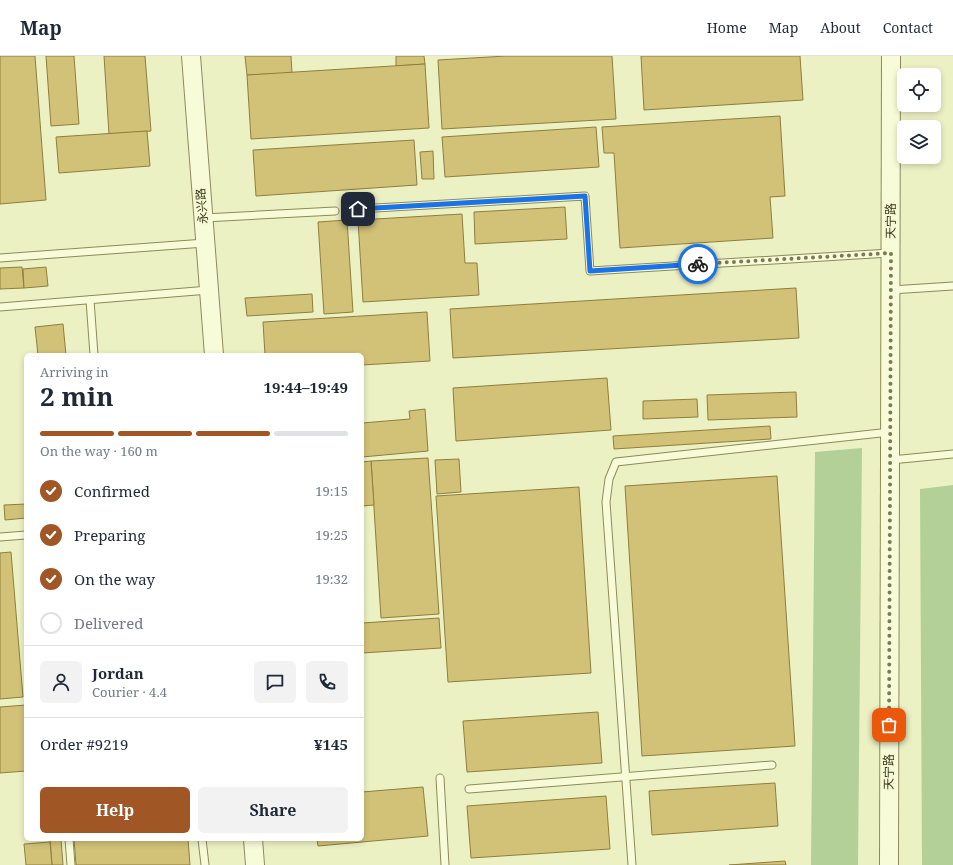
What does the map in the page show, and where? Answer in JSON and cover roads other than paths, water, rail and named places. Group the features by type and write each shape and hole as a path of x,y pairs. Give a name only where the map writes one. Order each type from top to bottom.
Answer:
{"street":[{"name":"永兴路","path":"190,56 214,353"},
{"name":"天宁路","path":"889,865 891,56"},
{"path":"253,841 255,865"}],"lane":[{"path":"358,209 585,196 590,271 891,253"},
{"path":"203,218 334,211"},
{"path":"0,258 206,243"},
{"path":"891,290 953,286"},
{"path":"0,308 209,290"},
{"path":"90,300 94,353"},
{"path":"632,865 606,502 609,479 616,462 890,432"},
{"path":"890,460 953,454"},
{"path":"0,537 24,535"},
{"path":"469,789 772,765"},
{"path":"440,778 446,865"},
{"path":"69,841 71,865"},
{"path":"202,841 205,865"}]}
